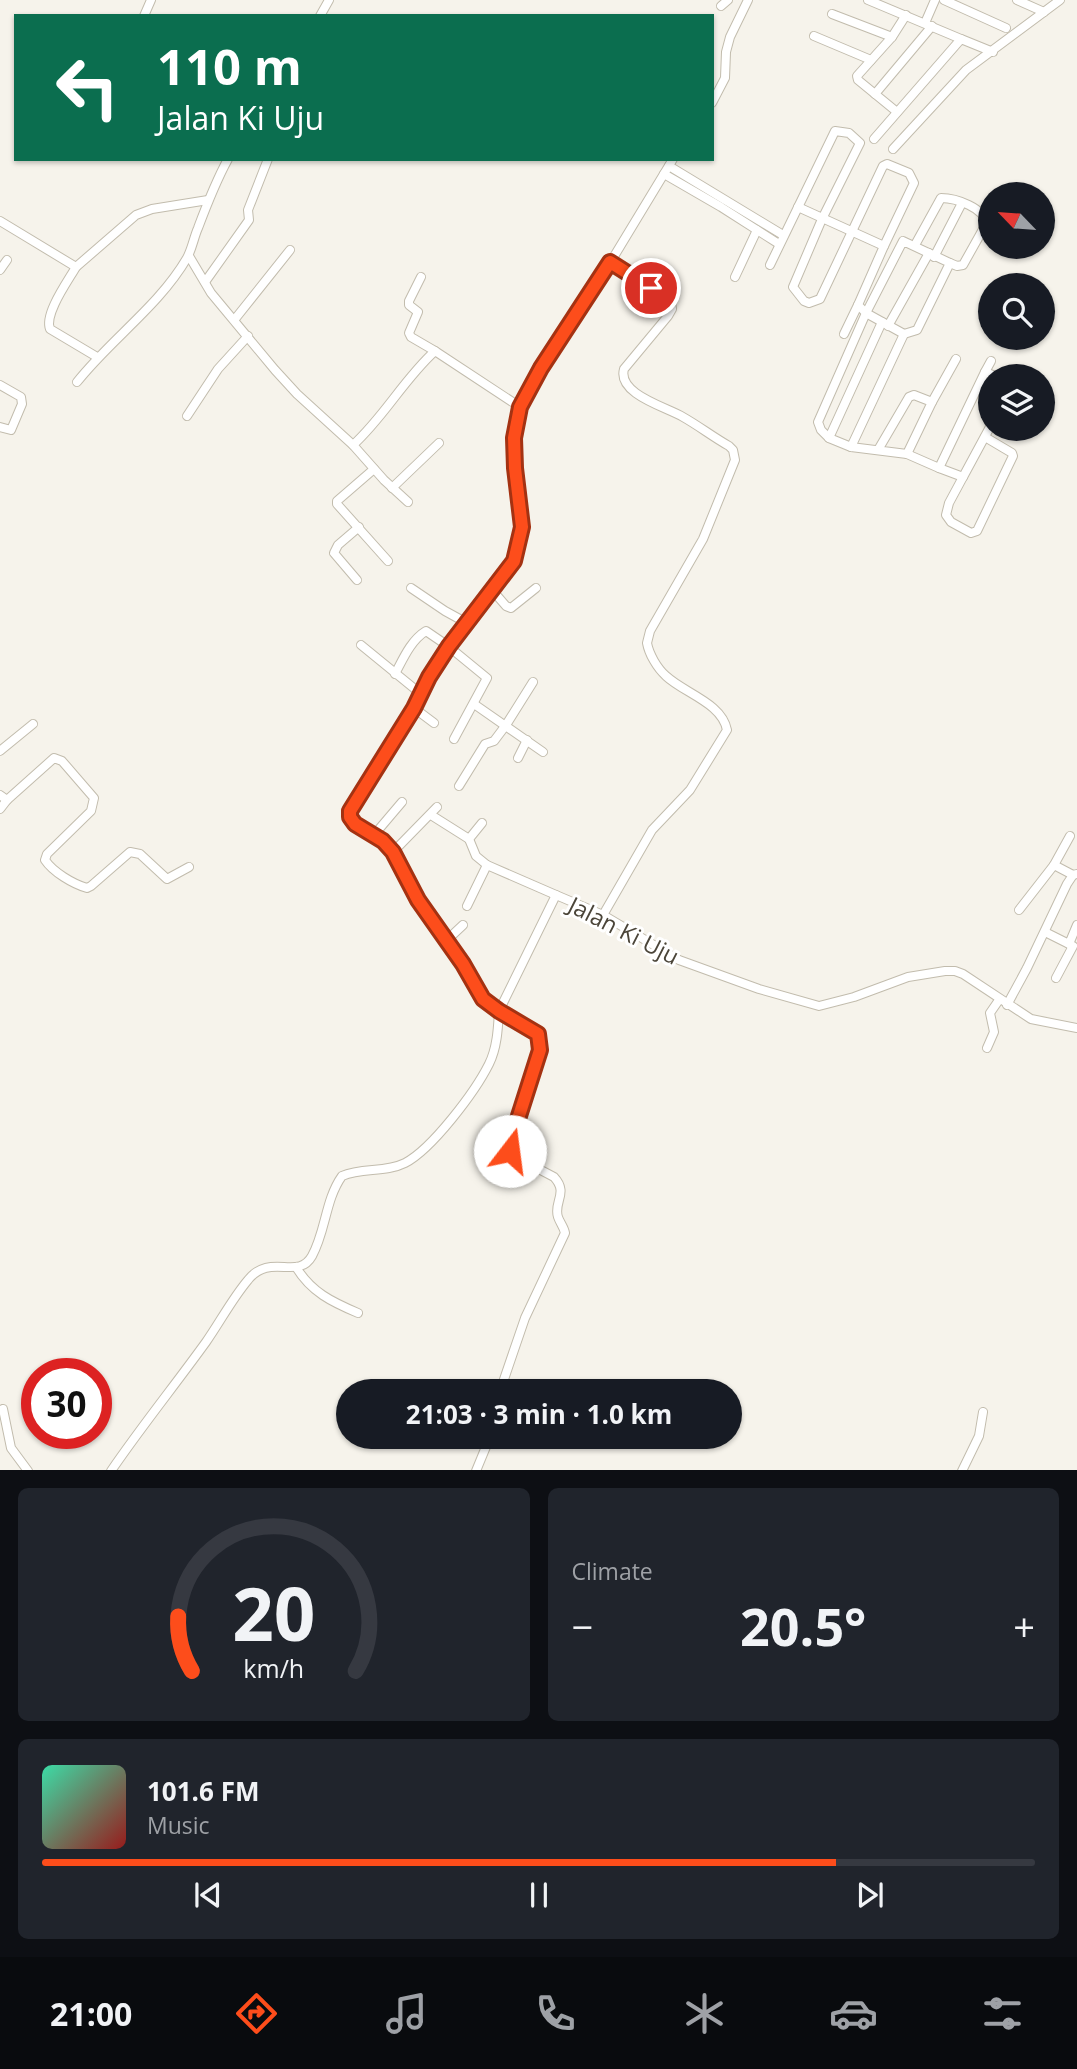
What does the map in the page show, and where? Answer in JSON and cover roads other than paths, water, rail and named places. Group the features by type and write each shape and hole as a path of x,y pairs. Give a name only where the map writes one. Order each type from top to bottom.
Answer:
{"street":[{"path":"714,99 725,78 726,52 730,37 748,0"},
{"path":"869,0 993,52"},
{"path":"875,94 929,25 935,0"},
{"path":"945,0 1006,28"},
{"path":"1017,0 1044,12"},
{"path":"893,149 966,70 1060,0"},
{"path":"832,14 892,37"},
{"path":"897,112 857,78 892,37 906,15"},
{"path":"814,36 871,60"},
{"path":"874,139 961,39"},
{"path":"770,265 834,131 849,133 860,143 793,284 796,293 809,303 820,299 883,166 887,164 909,173 914,178 913,188 844,334"},
{"path":"77,382 97,357 130,327 189,256 208,200 227,161"},
{"path":"205,282 249,220 248,210 267,161"},
{"path":"504,1379 525,1318 565,1233 557,1213 561,1192 558,1181 510,1151 541,1041 538,1034 499,1011 478,993 463,964 418,900 393,852 374,835 355,824 350,817 350,811 449,646 514,561 522,527 514,438 520,407 541,368 671,163 781,240"},
{"path":"664,174 757,230 781,240"},
{"path":"915,246 941,198 951,198 982,212 986,217 986,224 963,265 957,266 915,246 901,243 866,313 818,422 821,430 842,446 907,454 963,477"},
{"path":"97,357 50,329 48,323 50,314 76,267 136,215 208,200"},
{"path":"829,438 885,324 932,255 962,203"},
{"path":"799,207 884,246"},
{"path":"0,222 76,267"},
{"path":"735,277 757,230"},
{"path":"235,319 290,250"},
{"path":"189,256 211,293 297,394 354,445 408,502"},
{"path":"0,270 7,260"},
{"path":"603,915 653,830 690,790 727,730 727,726 715,711 663,674 647,643 655,623 702,539 735,460 733,450 729,446 682,416 641,397 624,380 624,369 672,309 671,303 610,262"},
{"path":"858,306 904,334 918,330 950,263"},
{"path":"421,277 409,301 418,312 409,333 411,337 520,407"},
{"path":"851,447 904,334"},
{"path":"187,416 218,369 248,337"},
{"path":"354,445 371,429 422,362 435,351"},
{"path":"907,454 956,359"},
{"path":"0,385 22,400 11,430 0,427"},
{"path":"939,468 978,387"},
{"path":"878,450 909,397 914,395 932,402"},
{"path":"983,441 949,503 946,515 951,522 971,533 977,531 986,518 1013,456 992,441"},
{"path":"392,488 439,443"},
{"path":"374,469 337,502 388,561"},
{"path":"357,580 334,553 338,545 359,527"},
{"path":"411,588 465,622"},
{"path":"493,591 511,608 536,589"},
{"path":"395,674 408,650 424,632 434,635 487,678 454,739"},
{"path":"361,645 421,694"},
{"path":"459,786 485,744 494,741 533,682"},
{"path":"474,704 543,752"},
{"path":"414,708 434,723"},
{"path":"0,751 33,724"},
{"path":"518,758 527,740"},
{"path":"0,809 4,798 54,758 58,758 94,799 95,804 47,854 45,860 49,866 87,888 130,852 140,854 167,879 189,867"},
{"path":"374,835 402,802"},
{"path":"393,852 411,831 434,811 469,839 477,856 487,865 556,895"},
{"path":"469,839 482,822"},
{"path":"1019,910 1054,865 1070,836"},
{"path":"467,906 487,865"},
{"path":"987,1048 994,1032 990,1013 1003,1002 1045,932 1075,874 1054,865"},
{"name":"Jalan Ki Uju","path":"296,1268 305,1265 313,1255 330,1199 342,1176 381,1171 422,1153 489,1064 498,1031 499,1011 556,895 603,915 679,960 759,989 820,1006 908,977 955,971 1031,1019 1077,1028"},
{"path":"447,940 463,925"},
{"path":"1069,944 1077,925"},
{"path":"1045,932 1073,946 1056,978"},
{"path":"112,1470 257,1270 267,1265 296,1268 313,1289 328,1300 358,1312"},
{"path":"3,1409 12,1448 27,1470"},
{"path":"962,1470 979,1436 983,1412"},
{"path":"476,1470 485,1449"}]}
